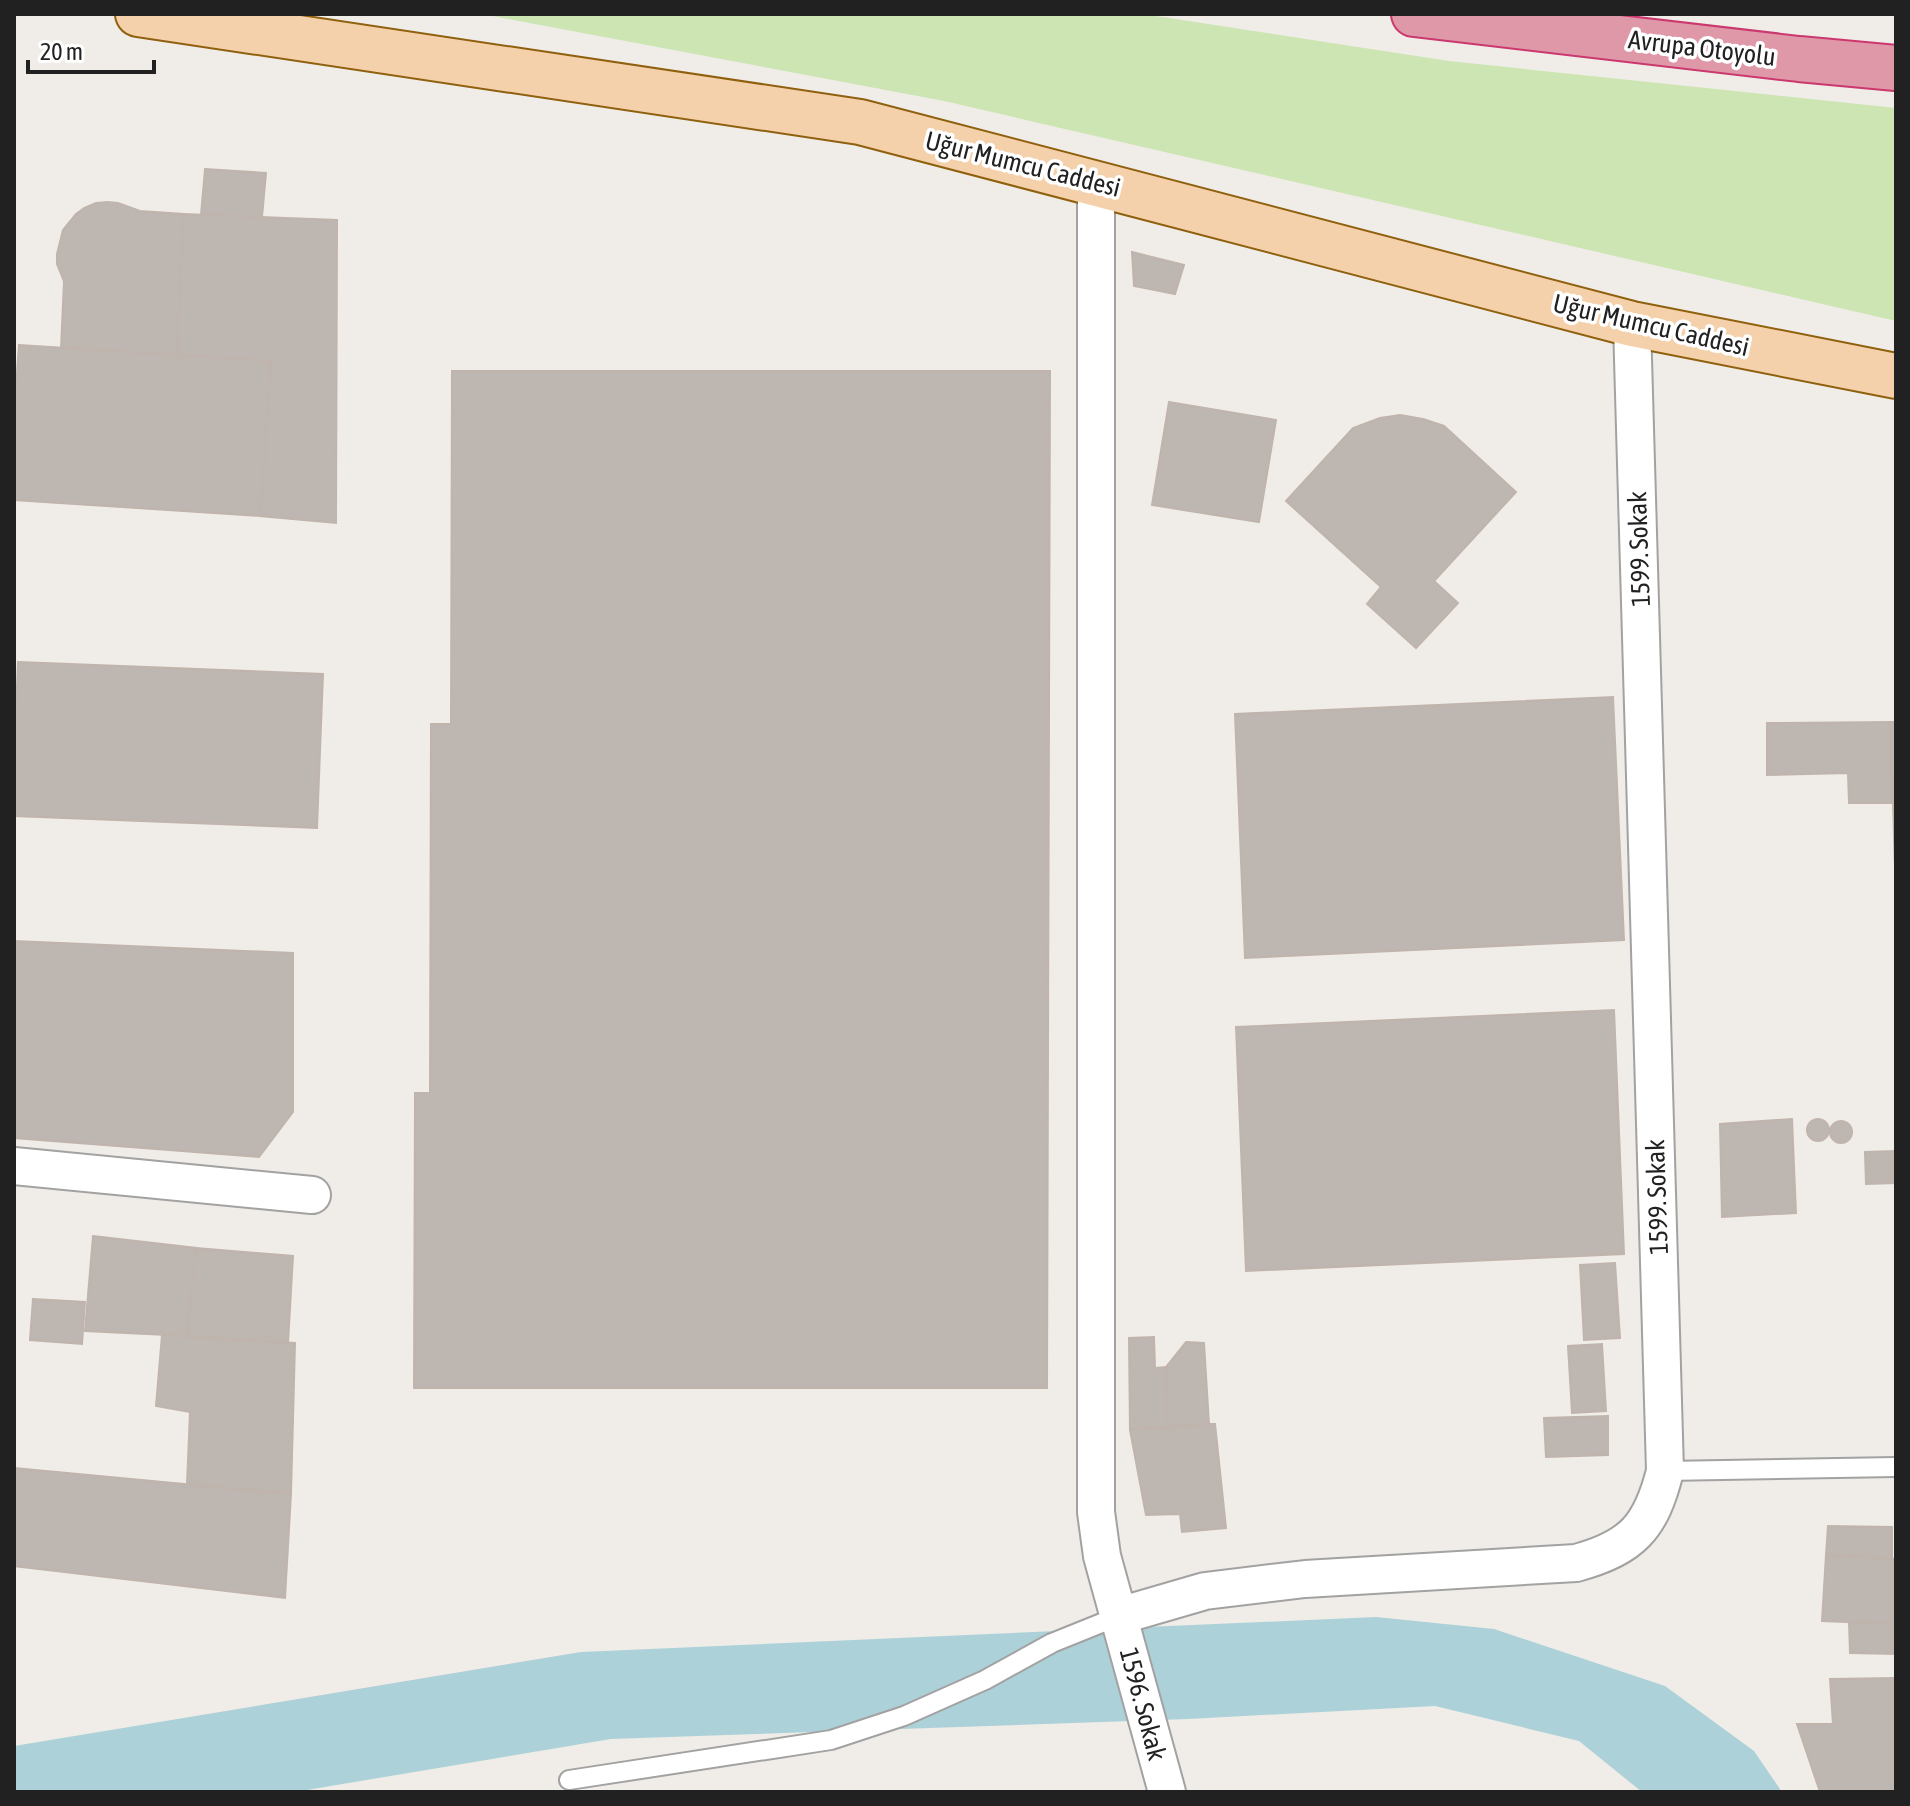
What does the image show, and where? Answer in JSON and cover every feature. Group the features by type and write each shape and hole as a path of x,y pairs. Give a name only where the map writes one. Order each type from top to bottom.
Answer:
{"highway":[{"name":"Avrupa Otoyolu","path":"1414,14 1896,68"}],"main road":[{"name":"Uğur Mumcu Caddesi","path":"138,14 860,122 1632,324 1896,376"}],"street":[{"name":"1596. Sokak","path":"1096,182 1096,1512 1102,1556 1167,1792"},
{"name":"1599. Sokak","path":"1119,1616 1205,1591 1305,1579 1576,1563 1604,1555 1628,1540 1647,1519 1658,1499 1665,1471 1632,324"},
{"path":"14,1166 312,1195"}],"lane":[{"path":"1665,1471 1896,1467"},
{"path":"569,1780 831,1740 917,1710 985,1680 1052,1643 1119,1616"}],"green space":[{"path":"482,14 1143,14 1449,61 1896,108 1896,321 944,101"}],"water":[{"path":"1376,1617 1494,1629 1665,1686 1754,1751 1782,1792 1642,1792 1579,1741 1435,1706 1188,1719 611,1739 295,1792 14,1792 14,1746 581,1652"}],"building":[{"path":"205,169 266,173 262,217 201,215"},
{"path":"107,202 140,211 183,214 177,356 61,348 64,281 57,264 57,254 63,230 84,208"},
{"path":"183,214 337,220 336,523 260,516 271,361 177,356"},
{"path":"1132,252 1184,265 1175,294 1134,286"},
{"path":"19,345 271,361 260,516 14,500 14,413"},
{"path":"452,371 1050,371 1047,1388 414,1388 415,1093 430,1093 431,724 451,724"},
{"path":"1169,402 1276,420 1259,522 1152,505"},
{"path":"1400,415 1444,426 1516,492 1434,581 1458,603 1416,648 1367,604 1381,587 1286,501 1353,428 1380,418"},
{"path":"18,662 323,674 317,828 14,816"},
{"path":"1613,697 1624,940 1245,958 1235,714"},
{"path":"1890,722 1896,722 1896,902 1893,803"},
{"path":"1890,722 1893,803 1849,803 1848,773 1767,775 1767,723"},
{"path":"14,941 293,953 293,1112 259,1157 14,1138"},
{"path":"1614,1010 1624,1254 1246,1271 1236,1027"},
{"path":"1792,1119 1796,1213 1722,1217 1720,1124"},
{"path":"1818,1119 1826,1122 1829,1130 1826,1138 1818,1141 1810,1138 1807,1130 1810,1122"},
{"path":"1841,1121 1849,1124 1852,1132 1849,1140 1841,1143 1833,1140 1830,1132 1833,1124"},
{"path":"1896,1151 1896,1183 1866,1184 1865,1152"},
{"path":"93,1236 196,1248 187,1336 85,1331"},
{"path":"196,1248 293,1256 288,1343 187,1336"},
{"path":"1615,1263 1620,1338 1584,1340 1580,1265"},
{"path":"33,1299 85,1302 82,1344 30,1340"},
{"path":"162,1335 295,1343 291,1494 187,1484 190,1412 156,1406"},
{"path":"1154,1337 1155,1368 1166,1367 1168,1427 1130,1430 1129,1338"},
{"path":"1186,1342 1204,1343 1209,1424 1168,1427 1166,1367"},
{"path":"1602,1344 1606,1411 1572,1413 1568,1346"},
{"path":"1608,1416 1608,1455 1546,1457 1544,1418"},
{"path":"1215,1424 1226,1528 1182,1532 1180,1514 1146,1515 1130,1430"},
{"path":"14,1468 291,1494 285,1598 14,1566"},
{"path":"1828,1526 1892,1527 1892,1559 1826,1555"},
{"path":"1826,1555 1896,1559 1896,1624 1822,1621"},
{"path":"1849,1622 1896,1624 1896,1654 1850,1653"},
{"path":"1896,1678 1896,1792 1820,1792 1797,1724 1833,1724 1830,1679"}]}
